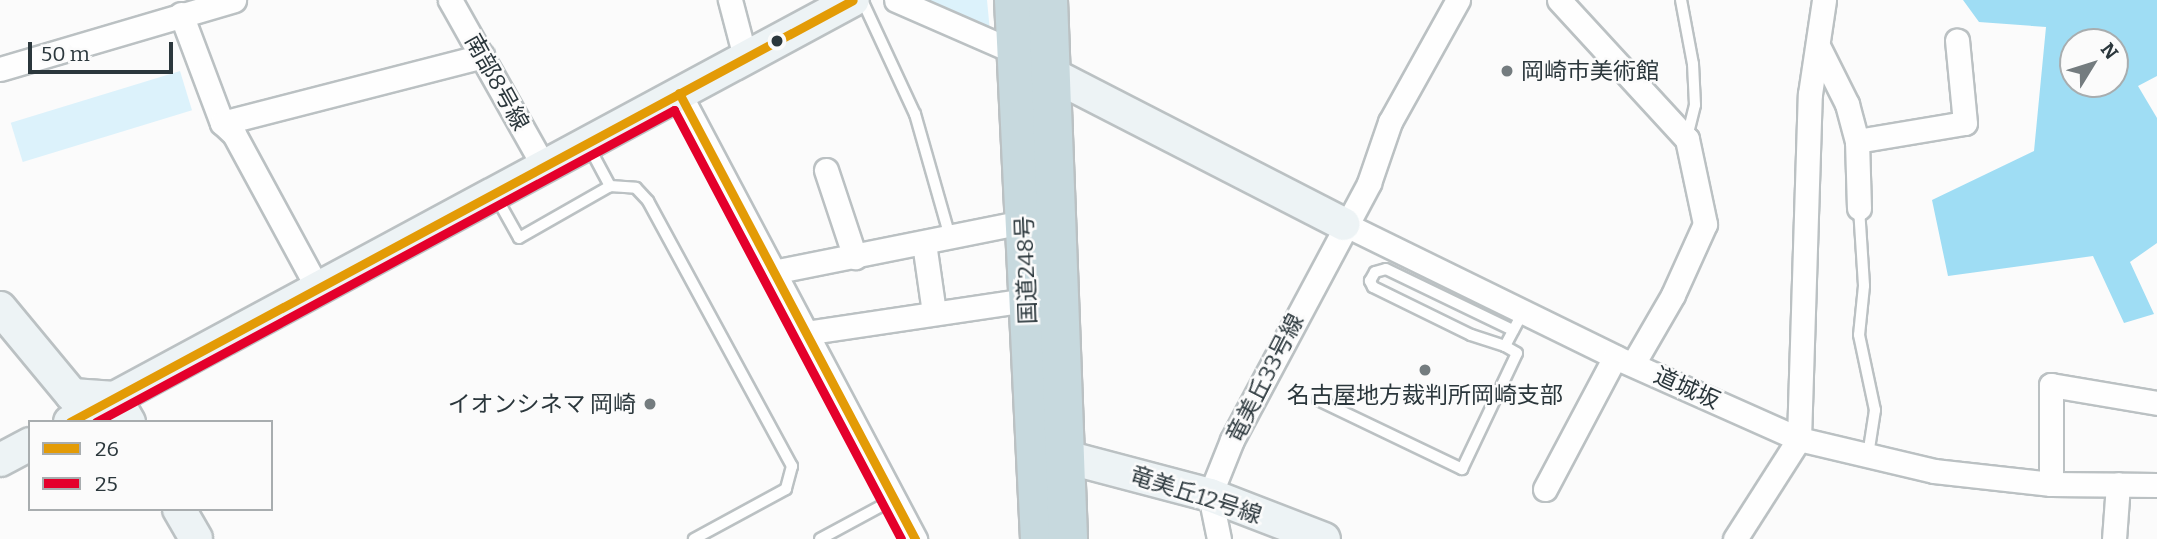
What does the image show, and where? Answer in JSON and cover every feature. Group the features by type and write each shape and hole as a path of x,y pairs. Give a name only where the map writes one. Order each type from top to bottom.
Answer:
{"highway":[{"name":"国道248号","path":"1014,0 1026,300 1040,539"},
{"name":"国道248号","path":"1048,0 1055,79 1068,539"}],"main road":[{"path":"80,420 122,410 317,286 853,0"},
{"path":"1015,52 1055,79 1344,223"},
{"path":"0,308 72,395 122,410"},
{"path":"0,460 28,445"},
{"name":"竜美丘12号線","path":"1066,457 1210,495 1324,539"},
{"path":"180,511 196,539"}],"street":[{"path":"0,69 234,0"},
{"name":"南部8号線","path":"450,0 543,165"},
{"path":"730,0 745,57"},
{"path":"896,0 1015,52"},
{"name":"竜美丘33号線","path":"1210,495 1232,440 1344,223 1369,183 1390,122 1458,0"},
{"path":"1545,489 1624,360 1673,295 1705,224 1687,139 1559,0"},
{"path":"1735,539 1799,439 1810,94 1819,48 1824,0"},
{"path":"181,14 222,123 233,134 317,286"},
{"path":"1857,141 1965,122 1957,40"},
{"path":"1819,48 1847,104 1857,141 1859,208"},
{"path":"222,123 483,56"},
{"path":"679,93 915,539"},
{"path":"825,170 855,257"},
{"path":"773,272 1024,222"},
{"name":"道城坂","path":"1344,223 1518,321 1624,360 1799,439 1934,471 2051,484 2119,484"},
{"path":"924,243 934,312"},
{"path":"806,332 1026,300"},
{"path":"2051,484 2051,385 2157,403"},
{"path":"2114,539 2119,484 2157,485"},
{"path":"1210,495 1219,539"}],"lane":[{"path":"862,0 915,114 950,237"},
{"path":"1681,0 1693,64 1695,105 1687,139"},
{"path":"586,143 610,186"},
{"path":"494,192 519,238 610,186 636,188 643,196 792,466 786,489 694,539"},
{"path":"1859,208 1864,286 1859,335 1875,410 1868,455"},
{"path":"1318,400 1461,469 1517,353 1505,346 1471,335 1373,287 1370,281 1375,272 1386,269 1518,321 1505,346"},
{"path":"820,539 894,499"}],"shaded area":[{"path":"929,0 987,0 990,32 927,1"},
{"path":"1963,0 2157,0 2157,76 2138,86 2157,118 2157,243 2130,262 2154,314 2124,323 2093,256 1948,276 1932,200 2034,151 2046,27 1979,22"},
{"path":"180,71 192,110 23,162 11,123"}],"transit line":[{"name":"26","path":"74,420 853,0"},
{"name":"26","path":"679,93 915,539"},
{"name":"25","path":"100,420 674,110 901,539"}],"place":[{"name":"岡崎市美術館","path":"1507,71"},
{"name":"名古屋地方裁判所岡崎支部","path":"1425,370"},
{"name":"イオンシネマ 岡崎","path":"650,404"}]}
